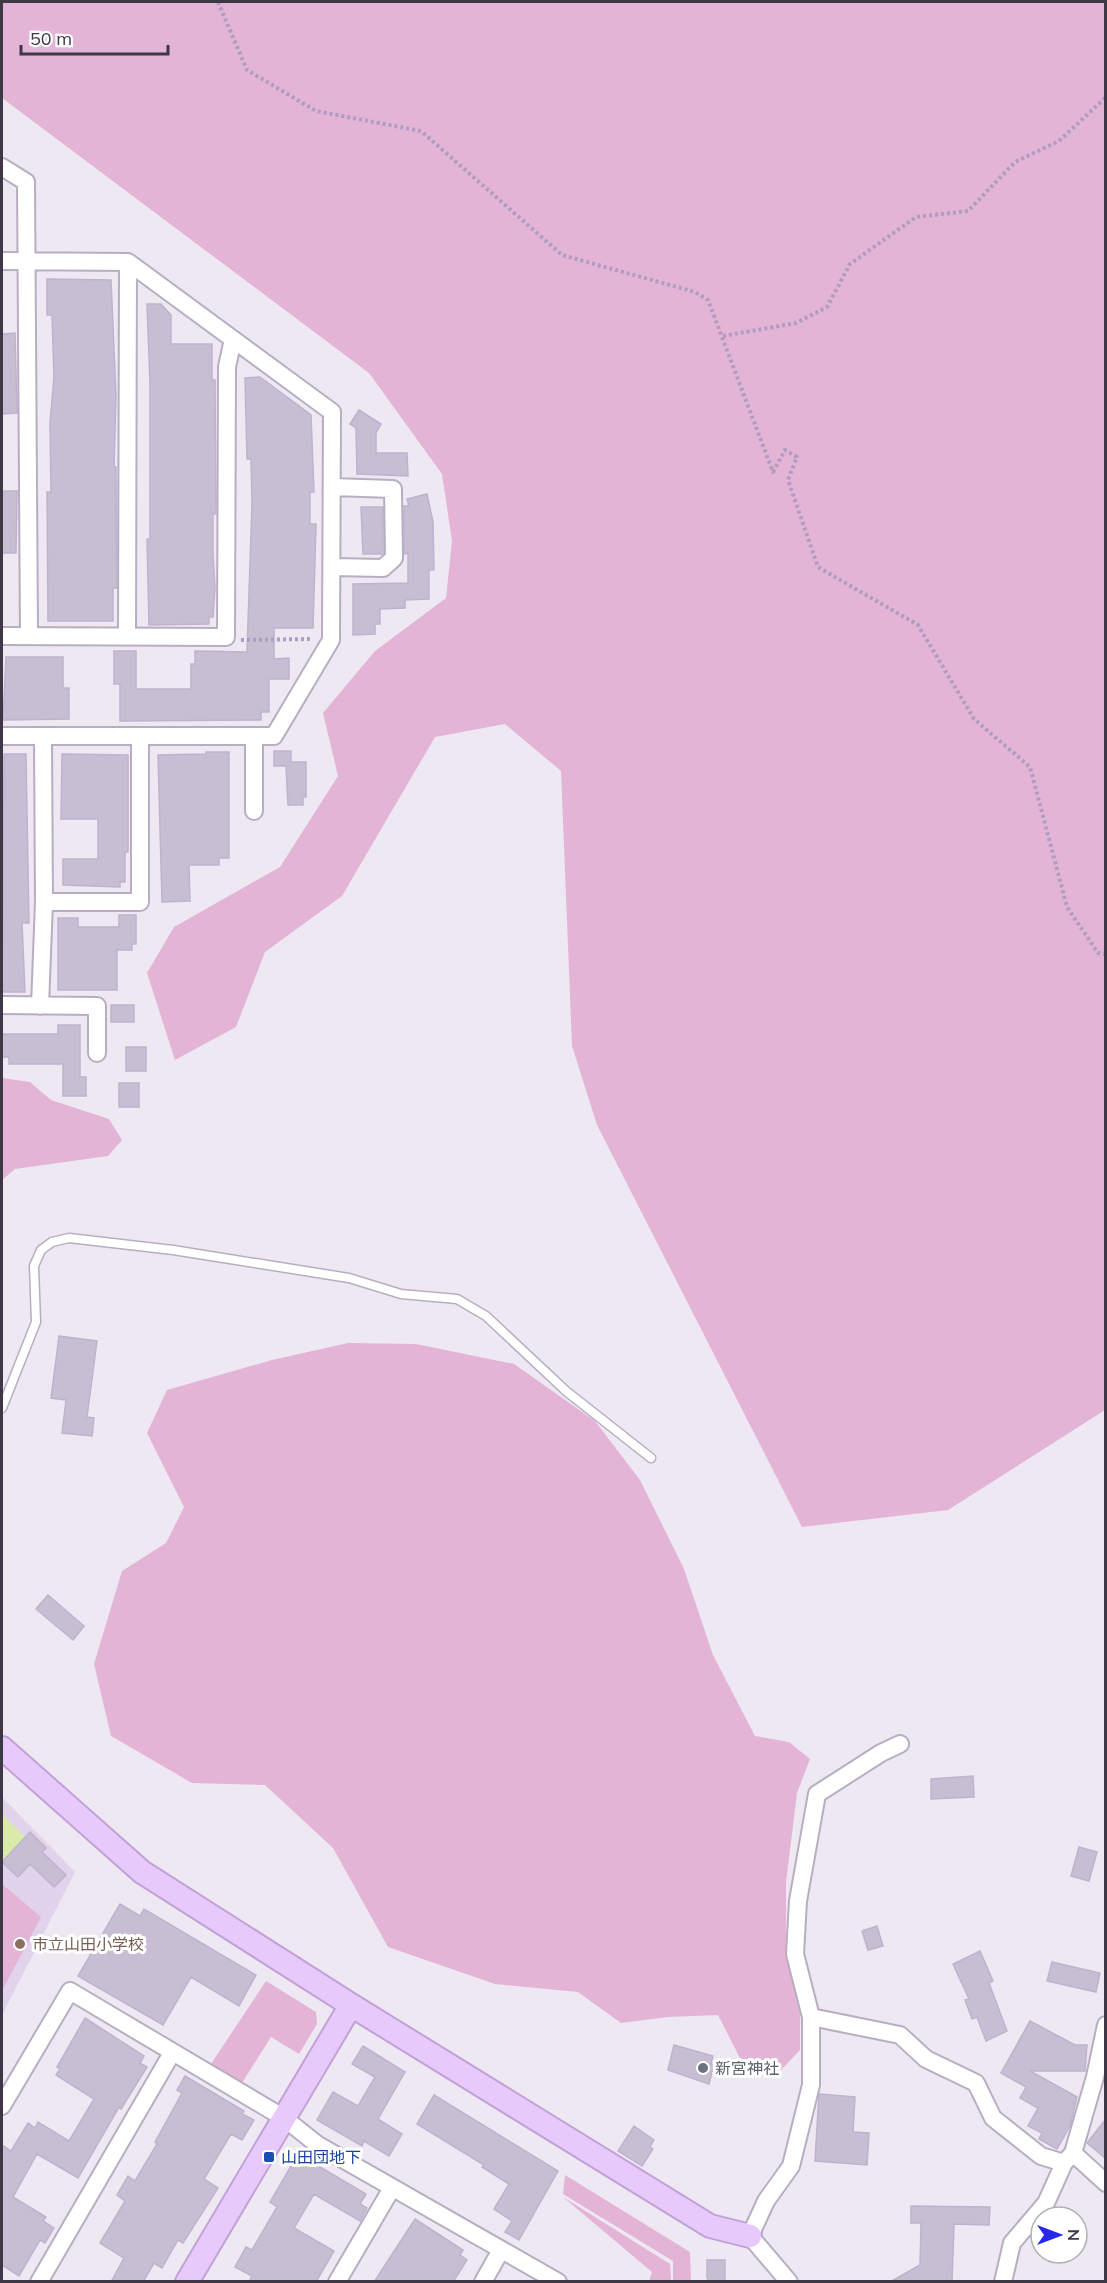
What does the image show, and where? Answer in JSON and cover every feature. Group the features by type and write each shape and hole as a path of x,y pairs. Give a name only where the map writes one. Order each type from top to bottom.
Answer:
{"street":[{"path":"2,167 26,182 29,636"},
{"path":"2,261 128,262 332,412 331,640 274,736 2,736"},
{"path":"127,636 128,262"},
{"path":"2,636 226,637 227,367 233,339"},
{"path":"332,487 393,489 394,558 383,568 332,567"},
{"path":"40,1006 44,902 43,737"},
{"path":"44,902 140,902 140,737"},
{"path":"254,737 254,811"},
{"path":"2,1005 97,1006 97,1053"},
{"path":"750,2236 766,2201 791,2166 811,2085 811,2017 795,1954 798,1901 817,1794 881,1753 900,1744"},
{"path":"2,1748 142,1872 351,2005 710,2226 750,2236 789,2282"},
{"path":"2,2106 70,1991 284,2118 318,2145 558,2282"},
{"path":"187,2282 351,2005"},
{"path":"811,2017 900,2035 926,2059 976,2082 993,2118 1041,2156 1068,2158 1106,2183"},
{"path":"1003,2282 1012,2243 1046,2203 1068,2158 1095,2077 1106,2025"},
{"path":"39,2282 172,2053"},
{"path":"337,2282 392,2188"},
{"path":"483,2282 501,2250"}],"lane":[{"path":"2,1408 36,1322 34,1266 41,1250 52,1242 69,1238 197,1254 349,1278 400,1293 457,1299 486,1316 566,1391 651,1458"}],"path":[{"path":"218,2 247,70 315,111 421,131 562,255 695,292 708,300 773,472 785,450 797,457 788,480 818,567 918,625 974,719 1030,766 1067,907 1098,953 1106,954"},
{"path":"723,336 796,323 827,306 850,264 916,217 968,211 1015,162 1059,141 1106,97"},
{"path":"226,637 239,640 331,640"}],"shaded area":[{"path":"2,2 1105,2 1105,1410 948,1510 802,1527 597,1125 572,1046 561,771 505,724 435,737 342,896 265,952 236,1027 175,1060 147,973 174,927 280,867 338,776 323,713 375,651 446,598 452,541 442,474 369,373 2,98"},
{"path":"2,1078 30,1082 51,1100 109,1119 122,1140 108,1156 15,1169 2,1180"},
{"path":"348,1343 416,1344 514,1364 595,1421 640,1480 684,1569 713,1655 755,1736 789,1742 810,1759 797,1793 786,1882 786,1945 800,1999 800,2050 781,2070 745,2068 718,2015 668,2017 621,2023 578,1992 495,1984 388,1947 333,1848 265,1785 192,1783 111,1736 94,1664 122,1571 166,1543 184,1507 147,1433 167,1390 272,1360"},
{"name":"市立山田小学校","path":"2,1797 75,1872 2,2015"},
{"path":"2,1814 25,1837 4,1859 2,1857"},
{"path":"2,1884 41,1917 2,1991"},
{"path":"266,1981 316,2012 317,2024 299,2054 271,2037 242,2083 211,2064"},
{"path":"565,2175 690,2252 691,2281 673,2281 673,2261 563,2194"},
{"path":"563,2197 670,2264 671,2281 649,2281 652,2272"}],"building":[{"path":"47,279 111,280 116,396 114,467 116,467 117,588 113,588 113,621 48,621 47,492 51,492 50,423 54,377 52,315 47,315"},
{"path":"147,304 161,304 171,315 171,344 212,344 212,380 215,380 216,514 213,514 215,587 213,617 209,617 209,624 149,625 147,539 150,539 150,383"},
{"path":"15,333 17,413 2,414 2,334"},
{"path":"260,377 311,415 314,492 310,492 310,524 316,524 313,628 274,628 274,659 289,658 289,679 269,679 269,712 261,712 261,720 120,721 120,684 114,684 114,651 136,651 136,689 191,689 191,664 195,664 195,651 247,652 252,503 251,459 247,459 245,378"},
{"path":"359,410 381,424 376,433 376,453 407,453 408,476 357,474 356,428 350,424"},
{"path":"2,491 17,491 16,553 2,553"},
{"path":"427,494 433,522 434,570 429,570 429,599 405,600 405,608 380,609 380,624 375,624 375,634 353,635 353,584 408,583 408,553 404,554 404,506 409,506 407,499"},
{"path":"361,507 383,507 383,554 363,554"},
{"path":"6,657 63,657 63,688 69,688 69,719 3,720"},
{"path":"274,751 291,751 291,762 306,762 306,797 303,797 303,805 288,805 286,766 274,766"},
{"path":"206,752 229,752 229,858 219,858 219,865 189,865 190,901 162,902 158,755 206,754"},
{"path":"4,754 26,754 29,923 22,923 25,992 2,992"},
{"path":"62,754 128,755 128,852 125,852 125,882 120,882 120,887 63,885 63,859 98,859 98,819 61,819"},
{"path":"119,915 136,915 136,944 132,944 132,950 117,950 117,990 58,990 58,918 78,918 78,927 119,927"},
{"path":"111,1005 134,1005 134,1022 111,1022"},
{"path":"58,1025 80,1025 80,1077 86,1077 86,1096 63,1096 63,1064 9,1064 9,1057 2,1057 2,1034 58,1034"},
{"path":"126,1047 146,1047 146,1071 126,1071"},
{"path":"119,1083 139,1083 139,1107 119,1107"},
{"path":"59,1336 97,1341 87,1417 94,1418 92,1436 62,1433 66,1400 51,1398"},
{"path":"48,1595 84,1626 73,1640 36,1609"},
{"path":"973,1776 974,1797 931,1799 931,1779"},
{"path":"30,1832 46,1848 42,1852 66,1875 54,1887 30,1864 18,1877 2,1862"},
{"path":"1079,1847 1097,1852 1089,1881 1071,1876"},
{"path":"120,1904 140,1916 144,1909 256,1975 239,2006 191,1977 163,2025 78,1976"},
{"path":"877,1926 883,1946 868,1950 862,1931"},
{"path":"980,1951 993,1981 989,1983 1007,2031 986,2041 977,2017 972,2019 965,2000 969,1999 953,1964"},
{"path":"1052,1962 1100,1973 1096,1992 1047,1981"},
{"path":"85,2018 144,2056 140,2063 147,2067 121,2109 119,2107 78,2178 37,2154 13,2197 46,2217 43,2221 54,2228 45,2243 40,2240 19,2276 2,2265 2,2145 11,2151 28,2123 35,2128 38,2122 69,2141 94,2099 56,2075 60,2069 57,2067"},
{"path":"1030,2021 1075,2045 1087,2045 1085,2071 1030,2071 1077,2097 1070,2126 1057,2149 1039,2139 1042,2133 1028,2126 1038,2108 1020,2098 1026,2087 1001,2073"},
{"path":"674,2045 713,2056 711,2064 714,2065 709,2084 668,2070"},
{"path":"363,2046 405,2072 378,2119 402,2134 389,2156 364,2141 362,2146 317,2120 333,2092 358,2106 375,2077 352,2064"},
{"path":"185,2076 244,2111 242,2114 254,2120 242,2140 231,2134 204,2179 218,2188 183,2243 178,2240 162,2268 154,2263 143,2282 111,2282 124,2258 100,2243 125,2201 117,2195 128,2176 135,2181 157,2144 155,2142 182,2093 177,2090"},
{"path":"819,2094 855,2097 853,2132 869,2133 867,2165 815,2161"},
{"path":"434,2095 558,2171 519,2240 505,2232 512,2221 494,2209 509,2184 482,2167 484,2165 417,2124"},
{"path":"1106,2119 1106,2159 1087,2143"},
{"path":"634,2126 654,2140 650,2147 653,2149 642,2166 618,2151"},
{"path":"298,2154 366,2194 360,2204 367,2208 360,2221 314,2194 294,2228 334,2251 316,2282 249,2282 252,2276 235,2267 246,2247 252,2250 277,2207 270,2202"},
{"path":"911,2206 990,2207 989,2225 954,2224 952,2282 890,2282 920,2265 921,2223 911,2223"},
{"path":"415,2219 463,2250 460,2255 467,2260 453,2282 374,2282"},
{"path":"707,2260 725,2260 725,2282 710,2282 707,2278"}],"place":[{"name":"市立山田小学校","path":"20,1944"},
{"name":"新宮神社","path":"703,2068"},
{"name":"山田団地下","path":"269,2157"}]}
